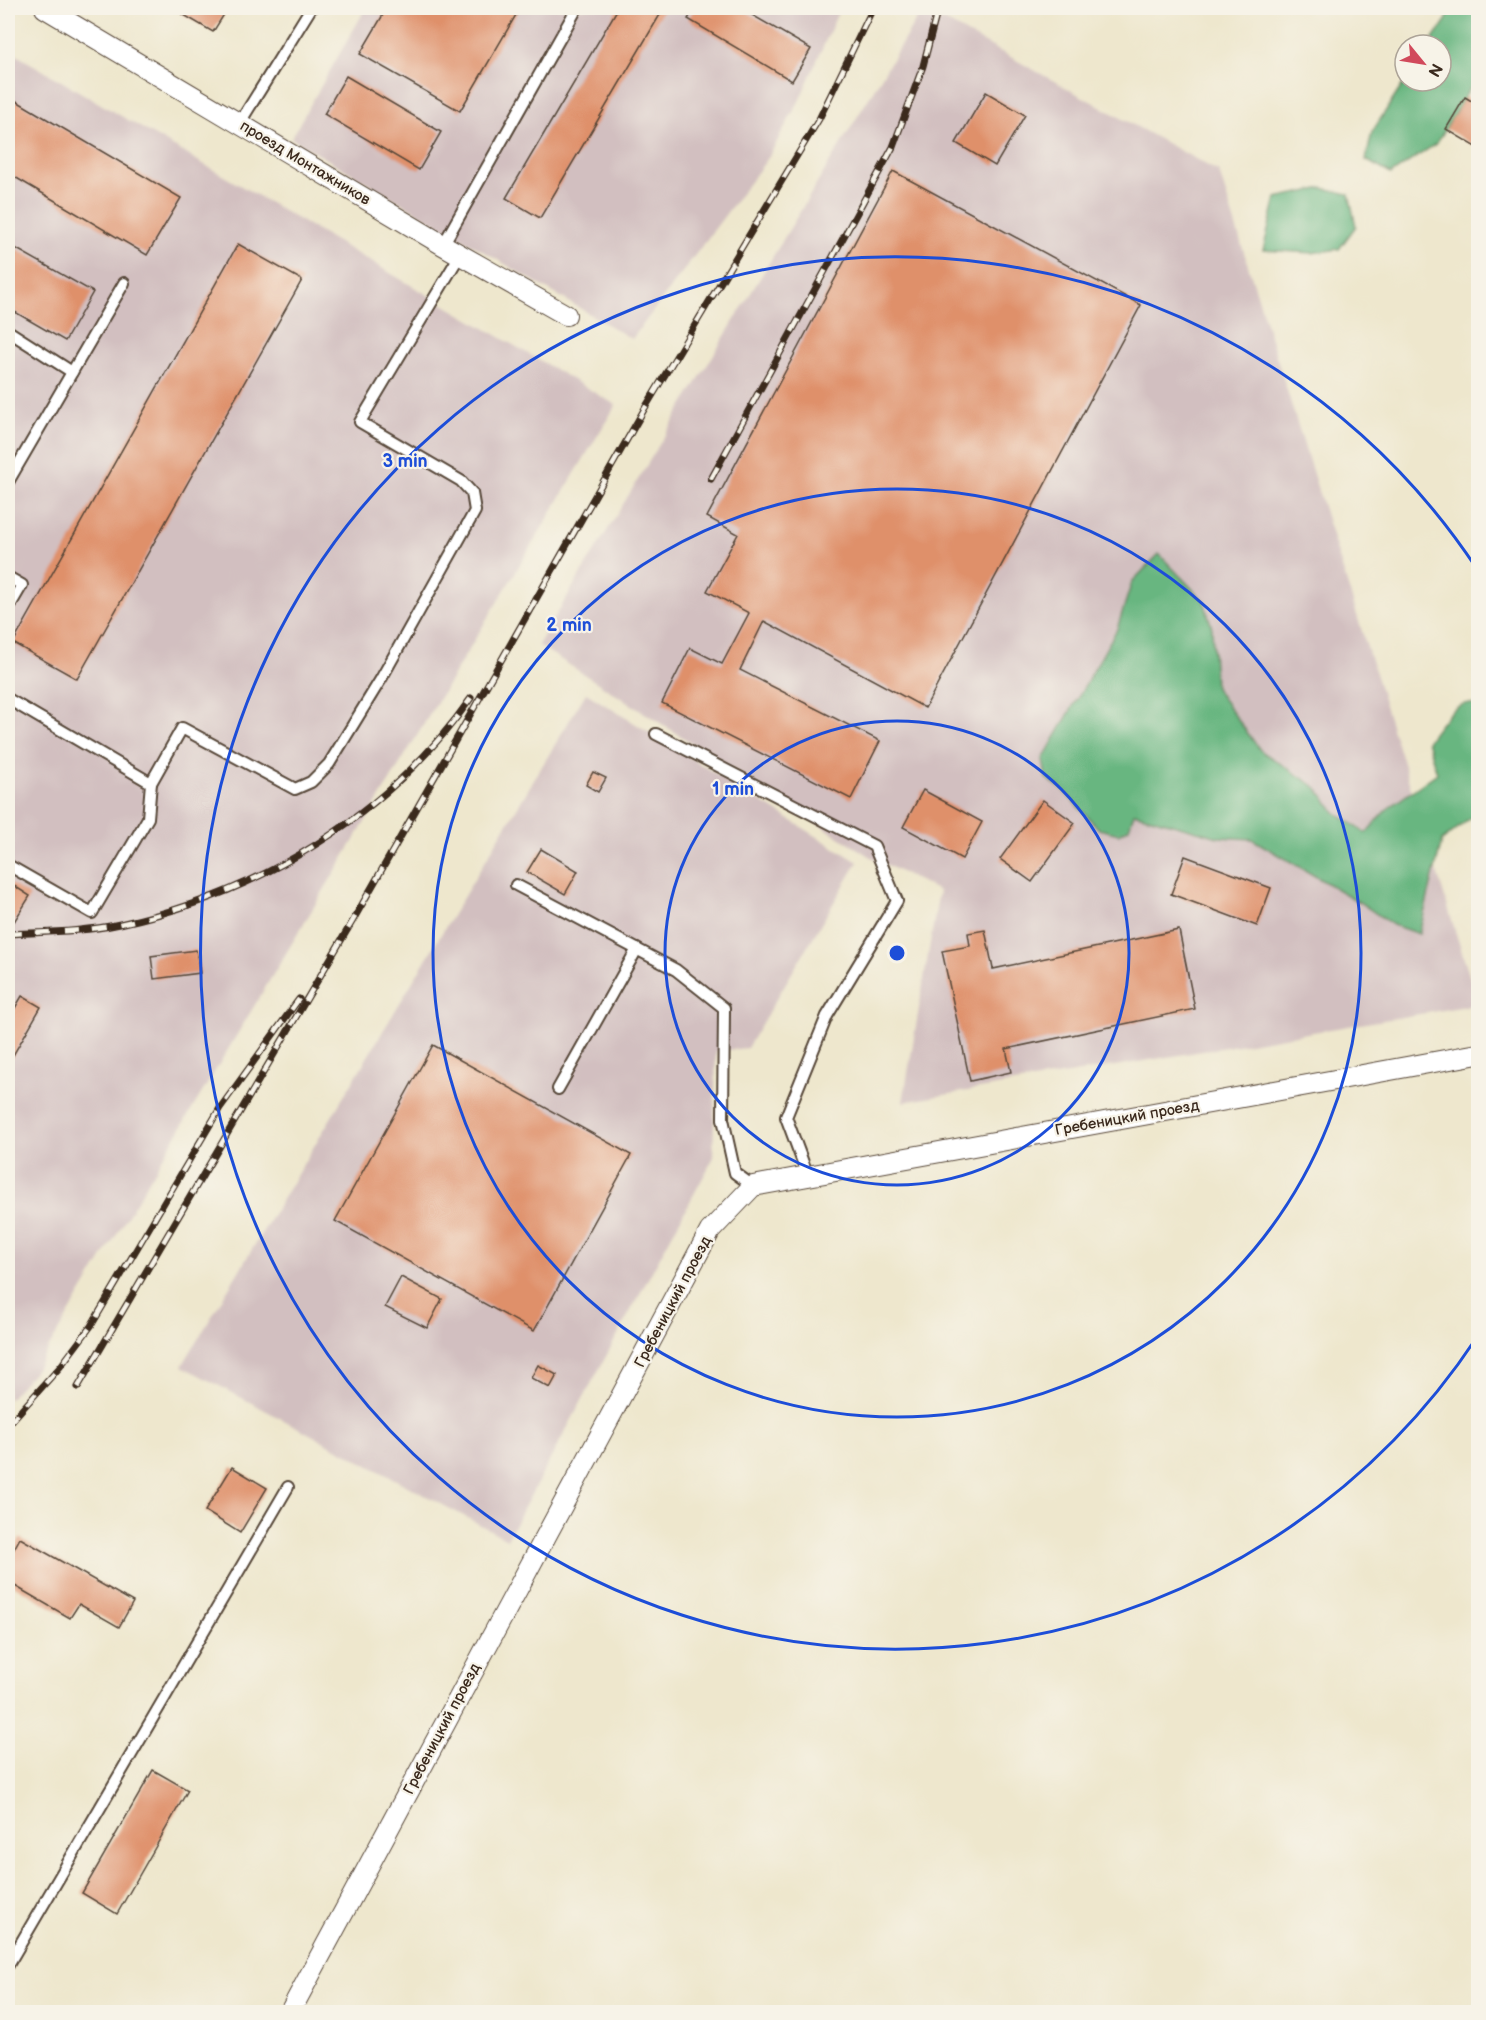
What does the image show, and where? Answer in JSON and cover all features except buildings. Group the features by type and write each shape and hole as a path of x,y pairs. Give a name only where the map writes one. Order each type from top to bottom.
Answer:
{"street":[{"name":"проезд Монтажников","path":"45,8 451,250 566,315"},
{"name":"Гребеницкий проезд","path":"290,2013 710,1231 753,1186 1479,1054"}],"lane":[{"path":"239,124 311,8"},
{"path":"8,865 92,913 148,818 151,783 182,728 295,789 311,782 329,764 381,679 475,511 472,493 461,481 360,422 577,8"},
{"path":"8,482 124,283"},
{"path":"8,331 72,372"},
{"path":"8,577 22,585 8,609"},
{"path":"8,699 151,783"},
{"path":"656,734 874,846 897,901 827,1016 786,1117 808,1176"},
{"path":"516,885 676,970 724,1008 723,1119 735,1173 753,1186"},
{"path":"558,1089 637,949"},
{"path":"8,1965 288,1487"}],"shaded area":[{"path":"366,8 840,8 799,101 768,158 632,339 291,138"},
{"path":"919,15 947,22 1219,172 1478,1004 903,1102 939,891 869,856 538,645"},
{"path":"8,50 616,405 35,1370 8,1400"},
{"path":"586,693 858,862 747,1048 716,1051 713,1159 507,1539 182,1366"}],"green space":[{"path":"1450,8 1478,8 1478,75 1437,143 1391,174 1366,160 1372,132 1397,93 1453,93 1453,33 1437,33 1447,19"},
{"path":"1323,188 1349,194 1356,226 1339,249 1312,253 1263,250 1276,198"},
{"path":"1159,554 1204,601 1212,628 1215,688 1260,750 1317,788 1335,812 1366,833 1386,810 1437,773 1427,741 1449,714 1462,704 1470,703 1478,706 1478,812 1442,841 1419,934 1393,925 1359,902 1252,839 1218,837 1134,813 1129,828 1119,834 1099,829 1062,789 1046,778 1043,759 1117,629 1132,582"}],"railway":[{"path":"78,1387 352,922 645,408 819,119 873,8"},
{"path":"711,479 893,147 923,66 938,8"},
{"path":"8,934 78,930 120,924 172,910 222,892 271,870 317,844 361,813 401,778 438,740 471,698"},
{"path":"8,1425 60,1367 91,1326 220,1108 299,999"}]}
